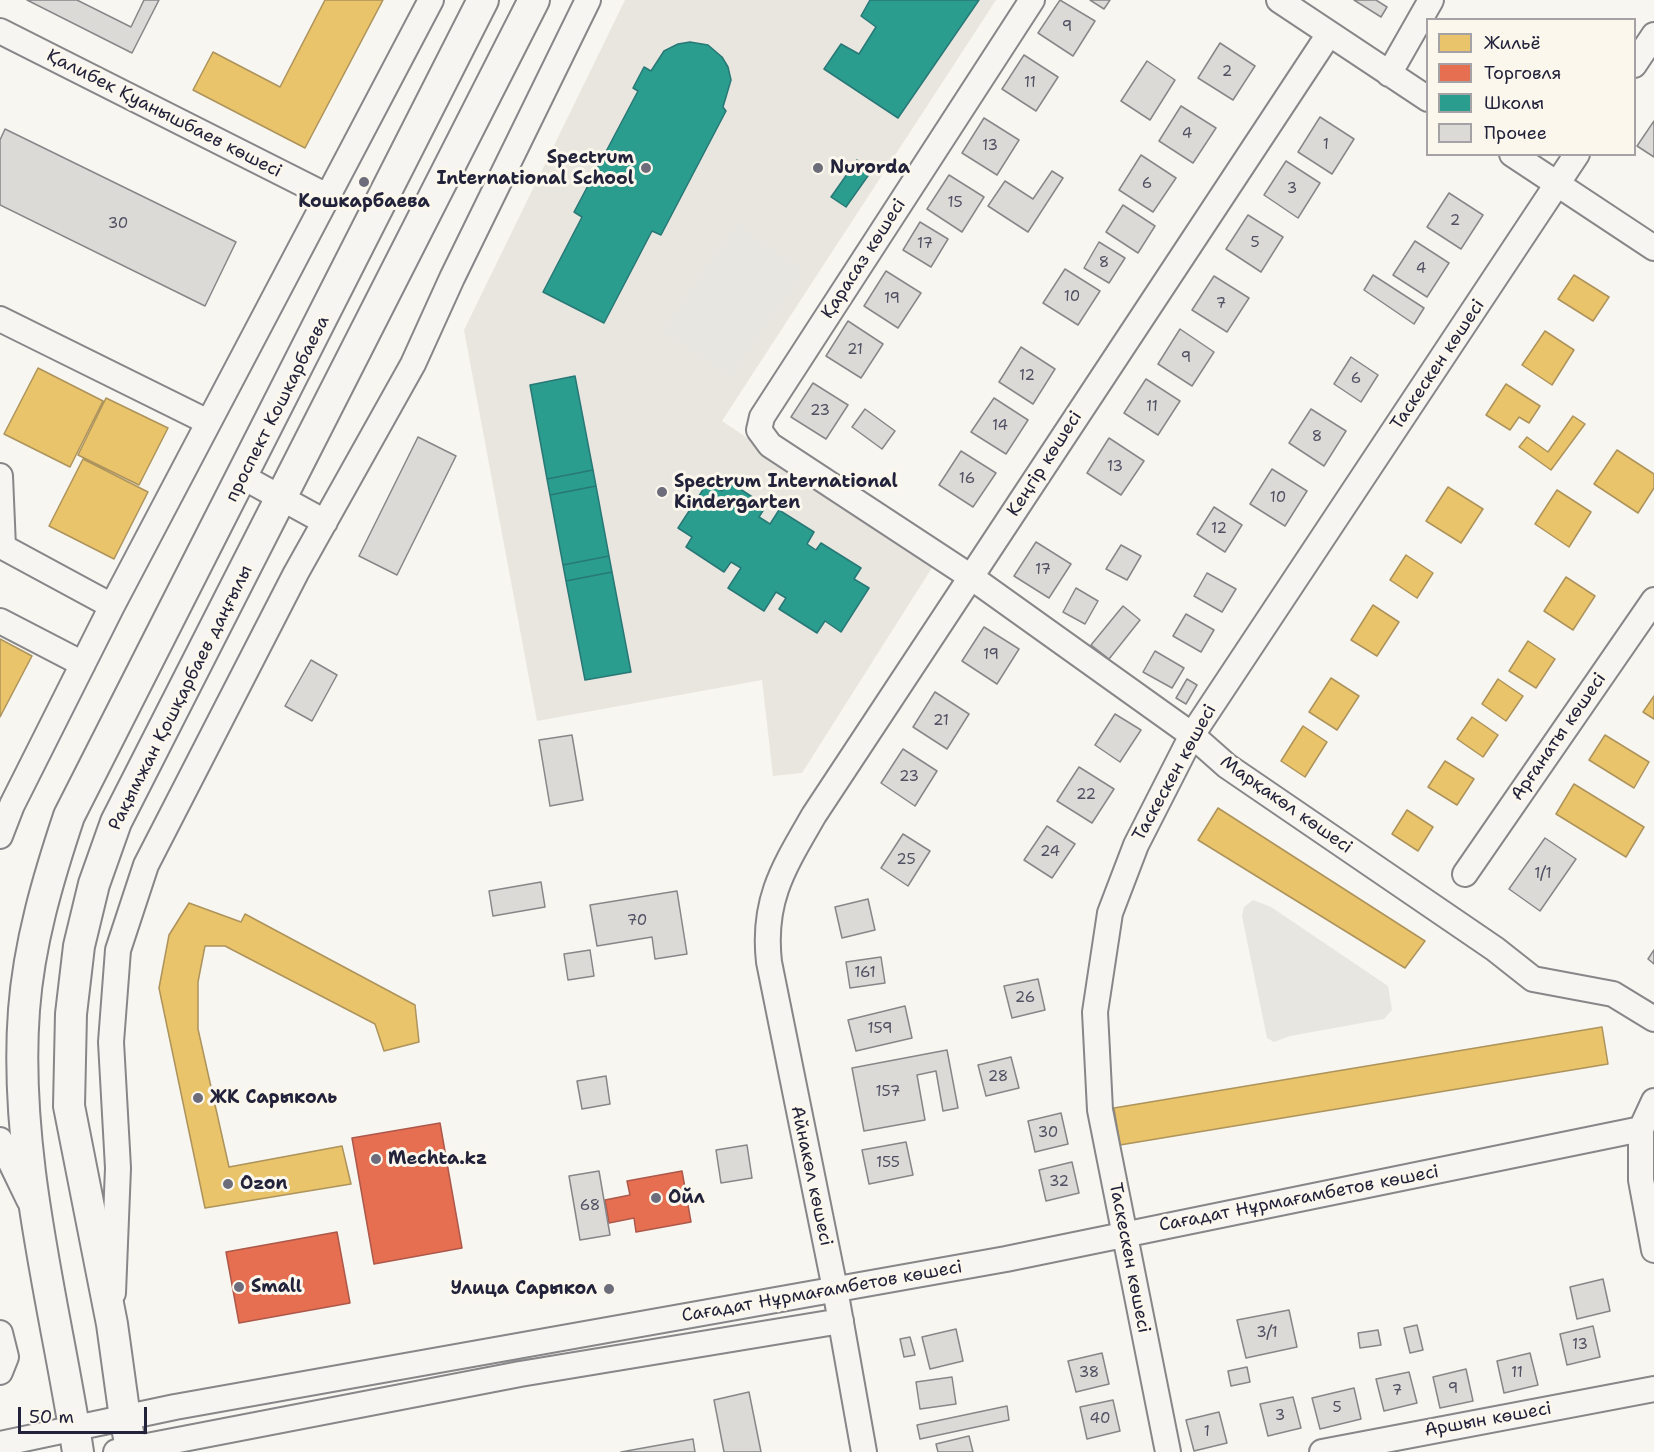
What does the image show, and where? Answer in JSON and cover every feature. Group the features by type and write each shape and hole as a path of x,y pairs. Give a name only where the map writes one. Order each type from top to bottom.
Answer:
{"main road":[{"name":"проспект Кошкарбаева","path":"38,1219 24,1112 24,1011 30,960 44,894 69,816 483,0"},
{"name":"Рақымжан Қошқарбаев даңғылы","path":"127,1451 125,1418 112,1324 69,1106 71,1014 79,946 94,884 116,822 534,0"},
{"path":"38,1219 76,1440"}],"street":[{"path":"0,836 4,822 112,606 431,0"},
{"path":"112,1324 118,1168 111,1042 118,951 146,865 325,522 413,364 452,278 588,0"},
{"name":"Қарасаз көшесі","path":"759,430 762,417 1032,0"},
{"path":"1279,0 1426,98"},
{"path":"1389,74 1431,0"},
{"name":"Қалибек Қуанышбаев көшесі","path":"0,31 327,196"},
{"name":"Кеңгір көшесі","path":"771,899 782,871 814,815 1329,34"},
{"path":"1636,63 1654,35"},
{"path":"1515,156 1654,248"},
{"name":"Таскескен көшесі","path":"1168,1452 1100,1110 1095,1012 1110,913 1136,845 1192,735 1575,156"},
{"path":"0,319 208,422"},
{"name":"Марқакөл көшесі","path":"759,430 770,445 971,577 1192,735 1227,766 1495,949 1533,979 1613,994 1654,1019"},
{"path":"0,476 3,547 112,606"},
{"path":"243,477 325,522"},
{"name":"Арғанаты көшесі","path":"1465,874 1654,600"},
{"path":"0,621 83,664"},
{"name":"Айнакөл көшесі","path":"771,899 767,921 769,962 835,1289 864,1452"},
{"path":"1654,1101 1641,1129 1641,1180 1654,1250"},
{"name":"Сағадат Нұрмағамбетов көшесі","path":"0,1444 76,1440 125,1418 1006,1259 1641,1129"},
{"path":"0,1140 38,1219"},
{"name":"Сағадат Нұрмағамбетов көшесі","path":"127,1451 520,1374 841,1321"},
{"path":"0,1333 6,1358 0,1372"},
{"name":"Аршын көшесі","path":"1322,1452 1423,1442 1654,1389"}],"shaded area":[{"path":"625,0 996,0 722,421 935,563 802,773 773,776 762,680 537,721 464,330"},
{"path":"736,222 806,270 732,380 661,332"},
{"path":"1253,900 1271,907 1388,986 1392,1010 1384,1019 1290,1036 1274,1042 1267,1038 1242,916 1244,907"}],"building: Жильё":[{"path":"325,0 383,0 305,148 193,90 213,52 280,87"},
{"path":"1574,275 1609,297 1593,321 1558,299"},
{"path":"1545,331 1574,350 1552,385 1522,365"},
{"path":"38,368 103,401 70,467 4,434"},
{"path":"1506,384 1540,406 1529,423 1519,417 1510,430 1486,415"},
{"path":"106,398 168,428 139,485 78,455"},
{"path":"1573,416 1585,424 1551,470 1519,447 1527,437 1548,452"},
{"path":"1617,450 1654,474 1654,488 1638,513 1594,484"},
{"path":"83,459 148,492 114,559 49,526"},
{"path":"1448,487 1483,509 1461,543 1426,521"},
{"path":"1557,490 1591,512 1569,547 1535,524"},
{"path":"1406,555 1433,573 1417,598 1390,580"},
{"path":"1566,577 1595,596 1573,630 1544,611"},
{"path":"1373,605 1399,622 1377,656 1351,640"},
{"path":"0,639 32,656 0,717"},
{"path":"1528,641 1555,659 1536,688 1509,671"},
{"path":"1331,678 1359,696 1337,730 1309,712"},
{"path":"1498,679 1523,696 1506,721 1482,704"},
{"path":"1654,696 1654,719 1643,712"},
{"path":"1472,717 1498,735 1483,757 1457,739"},
{"path":"1303,726 1327,742 1305,777 1281,761"},
{"path":"1605,735 1649,762 1634,788 1589,760"},
{"path":"1445,761 1474,779 1457,805 1428,787"},
{"path":"1574,784 1644,827 1626,857 1556,814"},
{"path":"1218,808 1425,941 1405,968 1198,840"},
{"path":"1407,810 1433,827 1418,851 1392,834"},
{"name":"ЖК Сарыколь","path":"189,903 241,922 245,914 415,1005 419,1042 384,1051 375,1024 225,946 205,946 198,982 198,1029 229,1167 342,1146 351,1184 205,1208 159,988 169,935"},
{"path":"1602,1027 1608,1064 1120,1145 1114,1108"}],"building: Торговля":[{"path":"440,1123 462,1248 374,1264 352,1138"},
{"path":"682,1171 691,1222 636,1232 634,1218 609,1223 605,1200 630,1195 627,1181"},
{"path":"337,1232 350,1303 239,1323 226,1252"}],"building: Школы":[{"path":"870,0 979,0 898,118 824,69 841,44 859,54 876,27 861,16"},
{"path":"690,42 708,45 722,57 728,67 731,80 723,107 726,111 661,235 652,231 604,323 543,292 582,217 574,212 638,91 633,88 644,67 651,71 664,51 678,44"},
{"path":"857,160 870,173 846,207 831,197"},
{"path":"575,376 593,470 547,479 530,385"},
{"path":"593,470 596,486 550,495 547,479"},
{"path":"728,481 766,506 759,517 770,524 779,510 814,532 807,544 816,550 821,543 861,568 854,579 869,588 841,632 825,621 817,633 779,609 786,598 776,592 764,611 728,588 741,568 731,562 724,572 686,547 692,537 678,528 708,482 722,491"},
{"path":"596,486 609,556 563,565 550,495"},
{"path":"609,556 612,572 566,581 563,565"},
{"path":"612,572 631,672 585,680 566,581"}],"building: Прочее":[{"path":"27,0 77,0 131,27 144,0 159,0 132,53"},
{"path":"1060,0 1095,21 1073,56 1038,33"},
{"path":"1090,0 1110,0 1104,9"},
{"path":"1354,0 1376,0 1387,7 1381,17"},
{"path":"1220,43 1255,66 1233,100 1198,78"},
{"path":"1024,55 1058,77 1036,111 1002,89"},
{"path":"1147,61 1175,80 1150,120 1121,101"},
{"path":"1181,106 1216,128 1193,163 1159,141"},
{"path":"1320,117 1354,139 1332,174 1298,152"},
{"path":"984,118 1019,140 997,175 962,153"},
{"path":"1654,121 1654,157 1637,146"},
{"path":"5,129 236,242 205,306 0,205 0,140"},
{"path":"1141,155 1176,178 1153,212 1119,190"},
{"path":"1286,161 1320,183 1298,218 1264,195"},
{"path":"1052,171 1063,178 1028,232 988,206 1005,181 1033,199"},
{"path":"949,175 984,197 962,232 927,209"},
{"path":"1449,193 1483,215 1461,249 1427,227"},
{"path":"1123,205 1155,226 1138,253 1106,232"},
{"path":"1248,215 1283,237 1261,272 1226,249"},
{"path":"920,222 948,239 931,267 903,250"},
{"path":"1415,241 1449,263 1427,297 1393,275"},
{"path":"1099,242 1125,258 1109,283 1084,268"},
{"path":"1065,269 1100,291 1078,325 1043,303"},
{"path":"886,271 921,293 898,328 864,306"},
{"path":"1373,275 1424,308 1414,324 1364,290"},
{"path":"1214,276 1249,298 1227,332 1192,310"},
{"path":"848,321 883,344 861,378 826,356"},
{"path":"1180,329 1214,352 1192,386 1158,364"},
{"path":"1021,347 1055,369 1033,404 999,382"},
{"path":"1351,357 1378,375 1361,402 1334,384"},
{"path":"1146,379 1180,401 1158,435 1124,413"},
{"path":"813,383 848,405 826,439 791,417"},
{"path":"994,398 1028,420 1006,454 971,432"},
{"path":"865,409 895,431 882,449 852,427"},
{"path":"1311,409 1346,431 1324,466 1289,443"},
{"path":"418,437 456,456 397,575 359,556"},
{"path":"1109,438 1144,461 1121,495 1087,473"},
{"path":"961,451 996,473 973,507 939,485"},
{"path":"1272,469 1307,491 1285,526 1250,504"},
{"path":"1214,507 1242,525 1225,552 1197,534"},
{"path":"1036,542 1071,564 1049,598 1014,576"},
{"path":"1121,545 1141,556 1127,580 1106,569"},
{"path":"1207,573 1236,589 1222,612 1194,596"},
{"path":"1076,588 1098,601 1085,624 1063,612"},
{"path":"1123,606 1140,620 1109,659 1091,645"},
{"path":"1186,614 1214,630 1201,652 1173,636"},
{"path":"984,627 1019,649 997,684 962,661"},
{"path":"1155,651 1184,668 1172,688 1143,672"},
{"path":"311,660 337,675 312,721 285,706"},
{"path":"1187,679 1197,685 1186,704 1176,698"},
{"path":"935,692 969,714 947,749 913,727"},
{"path":"1115,714 1141,730 1120,762 1095,745"},
{"path":"572,735 583,800 550,806 539,740"},
{"path":"903,749 937,771 915,806 881,783"},
{"path":"1079,767 1114,789 1092,823 1057,801"},
{"path":"1047,826 1075,844 1052,878 1024,860"},
{"path":"903,834 930,851 908,886 881,868"},
{"path":"1545,838 1576,859 1540,911 1509,889"},
{"path":"541,882 545,907 493,916 489,891"},
{"path":"677,891 687,954 655,959 652,937 597,946 590,905"},
{"path":"868,899 875,930 842,938 835,907"},
{"path":"590,950 594,976 568,980 564,954"},
{"path":"1654,950 1654,964 1648,959"},
{"path":"881,957 885,983 850,988 846,962"},
{"path":"1038,979 1045,1010 1012,1018 1004,986"},
{"path":"905,1006 912,1038 856,1051 848,1020"},
{"path":"947,1050 958,1108 943,1111 936,1071 917,1075 925,1120 864,1131 852,1068"},
{"path":"1011,1057 1019,1088 986,1096 978,1065"},
{"path":"606,1076 610,1104 582,1109 577,1081"},
{"path":"1061,1113 1068,1144 1035,1152 1028,1121"},
{"path":"906,1142 913,1175 869,1184 862,1150"},
{"path":"747,1145 752,1178 721,1183 716,1150"},
{"path":"1072,1162 1079,1193 1046,1201 1039,1170"},
{"path":"599,1171 610,1235 580,1240 569,1176"},
{"path":"1603,1279 1610,1311 1577,1319 1570,1287"},
{"path":"1289,1310 1297,1347 1246,1358 1237,1320"},
{"path":"1417,1325 1423,1350 1410,1353 1404,1328"},
{"path":"1593,1326 1600,1357 1567,1365 1560,1334"},
{"path":"956,1329 963,1361 930,1369 922,1337"},
{"path":"1378,1330 1381,1345 1360,1348 1358,1333"},
{"path":"910,1337 915,1355 904,1357 900,1339"},
{"path":"1102,1353 1109,1384 1076,1392 1068,1361"},
{"path":"1530,1353 1538,1385 1504,1393 1497,1361"},
{"path":"1247,1367 1250,1382 1231,1386 1228,1371"},
{"path":"1466,1369 1473,1401 1440,1408 1433,1377"},
{"path":"1409,1372 1417,1403 1384,1411 1376,1379"},
{"path":"952,1377 956,1404 920,1409 916,1382"},
{"path":"1354,1388 1361,1419 1320,1429 1312,1398"},
{"path":"749,1392 761,1452 724,1452 714,1400"},
{"path":"1293,1397 1301,1428 1268,1436 1260,1404"},
{"path":"1113,1400 1120,1431 1087,1439 1080,1407"},
{"path":"1007,1406 1009,1420 920,1439 917,1425"},
{"path":"1219,1412 1227,1443 1194,1451 1186,1420"},
{"path":"969,1436 973,1452 938,1452 936,1444"},
{"path":"693,1439 695,1452 621,1452"}],"place":[{"name":"Spectrum International School","path":"646,168"},
{"name":"Nurorda","path":"818,168"},
{"name":"Кошкарбаева","path":"364,182"},
{"name":"Spectrum International Kindergarten","path":"662,492"},
{"name":"ЖК Сарыколь","path":"198,1098"},
{"name":"Mechta.kz","path":"376,1159"},
{"name":"Ozon","path":"228,1184"},
{"name":"Ойл","path":"656,1198"},
{"name":"Small","path":"239,1287"},
{"name":"Улица Сарыкол","path":"609,1289"}]}
